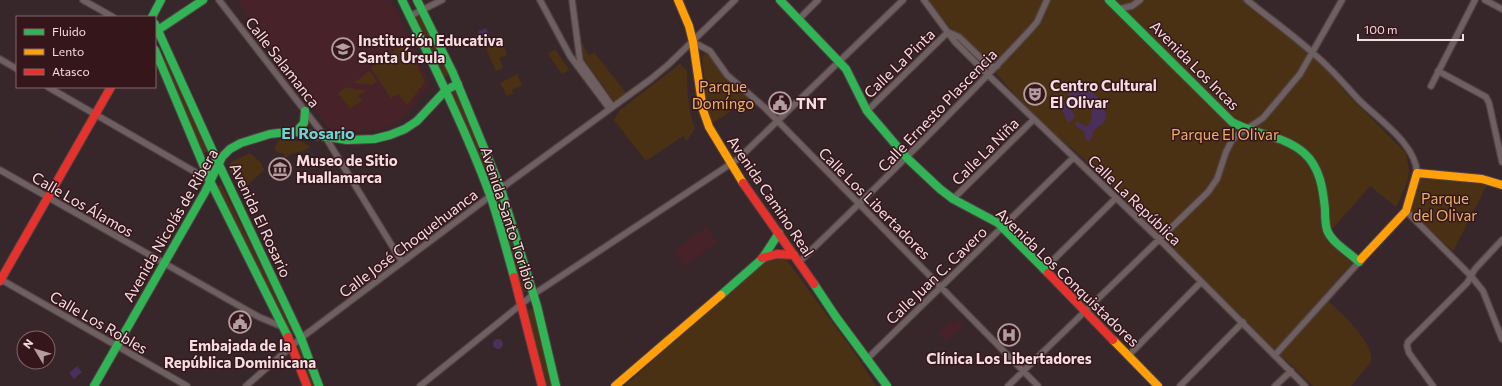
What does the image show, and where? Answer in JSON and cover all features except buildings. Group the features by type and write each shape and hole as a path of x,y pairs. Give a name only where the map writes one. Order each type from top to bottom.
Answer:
{"street":[{"path":"83,0 111,16"},
{"path":"153,16 162,0"},
{"path":"156,29 204,0"},
{"name":"Calle Salamanca","path":"219,0 326,138 402,262"},
{"name":"Avenida Santo Toribio","path":"402,0 446,90 471,147 490,196 522,304 542,386"},
{"name":"Avenida Santo Toribio","path":"417,0 458,84 500,189 534,294 556,386"},
{"path":"410,16 442,0"},
{"path":"540,0 566,50 611,107"},
{"path":"572,0 578,47 582,65 611,107"},
{"name":"Avenida Camino Real","path":"678,0 689,26 693,42 703,110 709,127 731,165 780,233 866,360 887,386"},
{"name":"Calle José Choquehuanca","path":"246,386 301,338 490,196 651,79 693,42 735,0"},
{"name":"Avenida Los Conquistadores","path":"780,0 839,61 850,76 867,111 908,158 940,189 953,199 990,218 1002,228 1158,386"},
{"path":"799,19 818,0"},
{"path":"420,386 534,294 731,165 903,0"},
{"name":"Calle La República","path":"924,0 955,42 988,76 1160,240 1305,386"},
{"name":"Calle Ernesto Plascencia","path":"799,262 908,158 988,76 1037,22 1047,0"},
{"name":"Avenida Los Incas","path":"1109,0 1232,122 1246,130 1287,141 1301,150 1308,157 1318,173 1323,186 1328,231 1332,238 1359,262"},
{"path":"1119,9 1132,6 1140,0"},
{"path":"1247,0 1313,53 1337,75 1359,100 1393,131 1407,147 1416,164 1417,172 1406,211 1275,355"},
{"path":"1008,386 1160,240 1215,184 1231,142 1236,136 1259,121 1268,113 1300,74 1342,0"},
{"path":"1431,86 1475,0"},
{"path":"1485,0 1502,9"},
{"name":"Avenida El Rosario","path":"156,29 301,338 319,386"},
{"name":"Calle La República","path":"948,32 959,37 991,67 996,66"},
{"name":"Calle La Pinta","path":"867,111 948,32"},
{"name":"Calle Los Libertadores","path":"693,42 710,51 727,75 764,107 1038,386"},
{"path":"566,50 572,53 576,51 578,47"},
{"name":"Avenida El Rosario","path":"156,52 210,180 292,345 307,386"},
{"path":"0,59 16,68"},
{"path":"1438,71 1486,97 1489,104 1502,162"},
{"name":"Avenida Nicolás de Ribera","path":"94,386 164,264 218,163 230,149 242,142 270,134 296,132 326,138 356,140 374,139 398,132 417,121 446,90 458,84"},
{"path":"50,88 210,180"},
{"path":"0,280 111,88"},
{"path":"296,132 304,123 305,111"},
{"name":"Calle La Niña","path":"953,199 1033,120"},
{"name":"Calle Juan C. Cavero","path":"866,360 1073,158"},
{"name":"Calle Los Álamos","path":"0,170 164,264 260,317 283,328"},
{"path":"1417,172 1482,179 1502,185"},
{"path":"1043,270 1116,198"},
{"path":"1406,211 1471,276 1486,296 1502,339"},
{"path":"616,386 762,259 780,233"},
{"path":"1432,386 1409,353 1407,346 1411,339 1467,283 1475,269 1502,240"},
{"path":"762,259 777,254 794,255"},
{"name":"Calle Los Robles","path":"0,280 187,386"},
{"path":"1128,356 1201,282"},
{"path":"260,317 275,311"},
{"path":"1180,386 1243,322"},
{"path":"1275,386 1291,371"}],"shaded area":[{"name":"Institución Educativa Santa Úrsula","path":"237,0 389,0 398,14 430,85 400,121 380,130 337,134 332,133"},
{"path":"486,28 490,37 486,40 483,34 480,35 478,33"},
{"path":"1073,89 1091,92 1100,101 1105,112 1106,119 1093,132 1092,138 1089,141 1085,139 1084,132 1075,125 1077,121 1086,127 1089,124 1092,116 1089,105 1082,102 1074,104 1071,109 1075,115 1070,122 1067,121 1062,110 1067,97"},
{"path":"706,227 717,242 685,266 674,251"},
{"path":"959,320 964,325 946,342 938,334 951,321 954,325"},
{"path":"496,339 500,339 502,340 502,348 496,349 493,346 493,342"},
{"path":"77,366 82,372 74,379 69,373"}],"green space":[{"name":"Parque El Olivar","path":"927,0 1245,0 1259,10 1321,63 1345,92 1406,153 1409,170 1407,183 1396,207 1370,186 1327,235 1353,262 1323,296 1354,326 1367,345 1371,354 1371,362 1351,386 1313,386 1269,344 1116,190 1075,151 1038,120 987,63 949,26"},
{"path":"419,15 422,16 449,74 443,80 415,19"},
{"path":"500,37 507,55 499,58 503,68 496,71 485,46"},
{"path":"405,42 425,82 407,105 398,94 391,98 371,68"},
{"path":"582,42 589,56 594,52 626,93 614,101 584,59"},
{"path":"555,49 569,70 562,74 548,54"},
{"name":"Parque Domíngo","path":"708,53 750,98 713,123 708,115 702,56"},
{"path":"167,56 208,151 202,154 160,59"},
{"path":"680,64 687,70 688,100 695,129 686,141 683,136 646,161 614,120 620,110"},
{"path":"369,71 377,81 372,85 354,83"},
{"path":"517,74 522,85 512,90 513,93 507,96 500,83"},
{"path":"346,87 357,90 366,90 358,96 362,100 350,109 338,93"},
{"path":"457,91 496,183 493,186 490,186 450,94"},
{"path":"279,140 300,141 310,146 304,151 292,153 283,158 285,154 277,152 274,148"},
{"path":"250,153 261,163 264,170 241,191 228,167 231,162"},
{"name":"Parque del Olivar","path":"1421,176 1487,185 1453,251 1408,209"},
{"path":"221,184 294,333 289,335 217,187"},
{"path":"500,197 529,290 522,294 494,201"},
{"path":"779,257 786,259 857,356 876,386 625,386 765,259"},
{"path":"533,308 551,386 543,386 526,311"},
{"path":"301,347 316,386 309,386 295,350"}],"traffic: fast":[{"path":"153,16 161,0"},
{"path":"156,31 203,0"},
{"path":"402,0 470,145 490,195 514,277"},
{"path":"417,0 453,73 501,189 537,306 556,386"},
{"path":"780,0 846,69 867,111 907,158 953,199 998,223 1048,273"},
{"path":"1109,0 1232,122 1250,130 1288,142 1304,153 1314,165 1320,179 1326,225 1329,235 1359,262 1361,259"},
{"path":"156,26 214,154 301,338 319,386"},
{"path":"156,52 210,181 288,337"},
{"path":"94,386 205,192 222,157 230,149 241,143 270,134 287,132 347,140 374,139 390,135 405,129 417,121 446,90 458,84"},
{"path":"296,132 304,123 305,111"},
{"path":"721,295 762,259 779,233"},
{"path":"814,284 836,317 887,386"}],"traffic: slow":[{"path":"678,0 689,26 693,42 703,110 709,127 743,183"},
{"path":"1361,259 1406,211 1417,173 1482,179 1502,185"},
{"path":"615,386 721,295"},
{"path":"1113,340 1158,386"}],"traffic: jam":[{"path":"0,281 110,88"},
{"path":"743,183 814,284"},
{"path":"762,258 777,254 794,255"},
{"path":"1048,273 1113,340"},
{"path":"514,277 542,386"},
{"path":"288,337 307,386"}],"place":[{"name":"Institución Educativa Santa Úrsula","path":"343,49"},
{"name":"Centro Cultural El Olivar","path":"1035,94"},
{"name":"TNT","path":"780,103"},
{"name":"Museo de Sitio Huallamarca","path":"280,169"},
{"name":"Embajada de la República Dominicana","path":"240,322"},
{"name":"Clínica Los Libertadores","path":"1009,335"}],"district":[{"name":"El Rosario","path":"318,132"}]}
